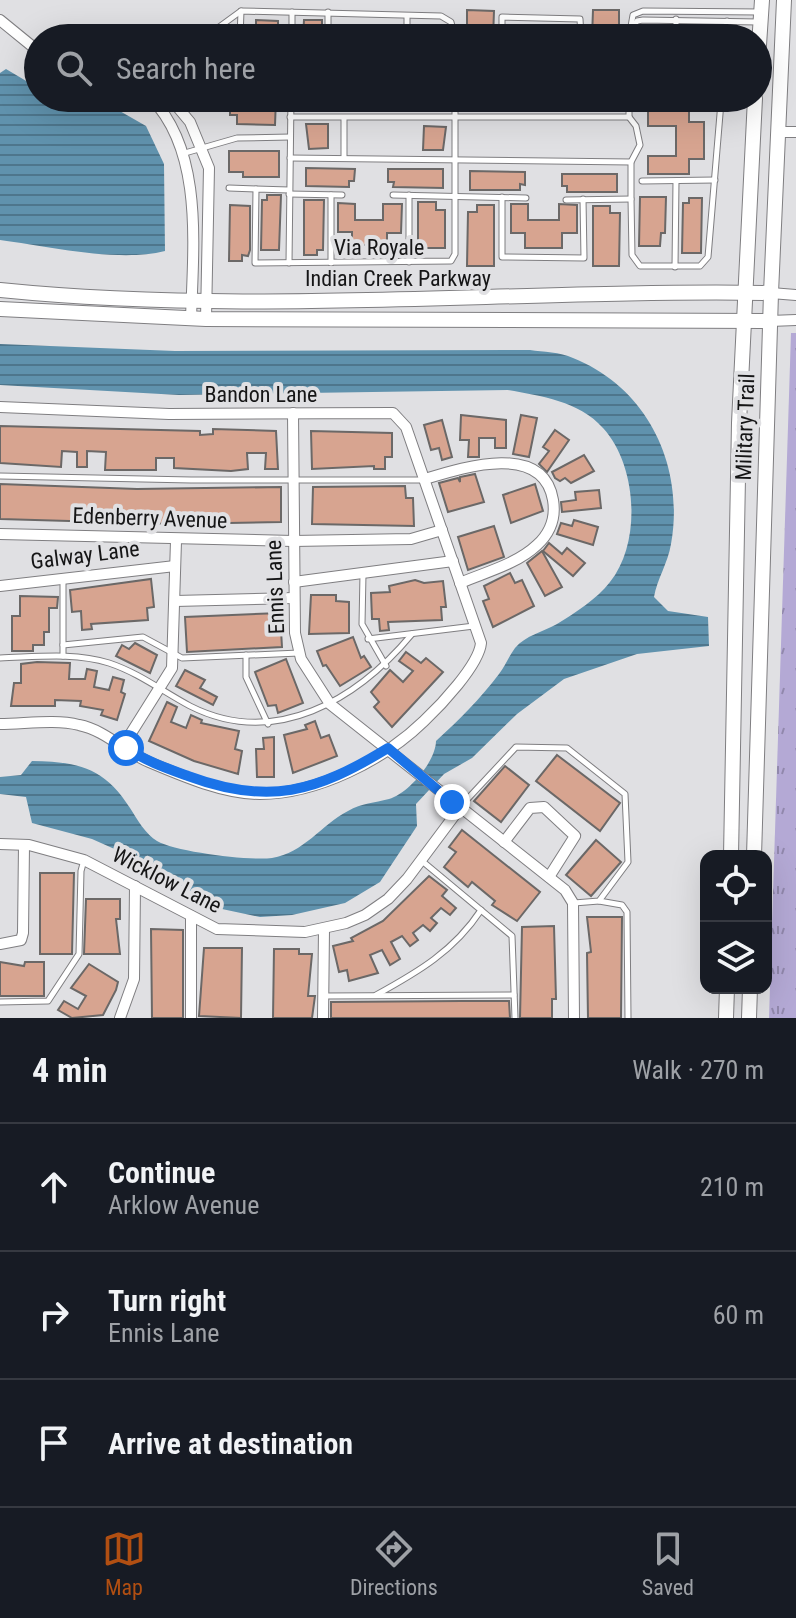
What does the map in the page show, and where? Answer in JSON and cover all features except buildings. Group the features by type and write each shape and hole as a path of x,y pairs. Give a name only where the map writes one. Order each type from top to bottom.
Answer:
{"main road":[{"name":"Military Trail","path":"754,850 771,293 788,10"},
{"name":"Military Trail","path":"731,850 739,423 754,112"},
{"name":"Indian Creek Parkway","path":"0,290 199,300 437,301 771,293"},
{"name":"Indian Creek Parkway","path":"0,309 198,319 770,321"},
{"path":"726,1018 727,994"},
{"path":"749,1018 750,994"}],"street":[{"path":"0,20 24,40"},
{"path":"163,112 175,127 190,175 199,300"},
{"path":"182,112 190,122 209,168 210,193 198,319"},
{"path":"779,132 796,132"},
{"name":"Indian Creek Parkway","path":"771,293 796,295"},
{"name":"Indian Creek Parkway","path":"770,321 796,320"},
{"name":"Bandon Lane","path":"0,407 169,414 393,413 406,427 475,626"},
{"name":"Ennis Lane","path":"293,413 294,598 299,653 330,704 565,890 573,903"},
{"path":"425,479 467,466 511,464 536,473 552,495 553,521 538,544 506,564 460,583"},
{"name":"Edenberry Avenue","path":"0,534 176,541 293,541 411,539 442,530"},
{"path":"123,746 172,668 176,541"},
{"path":"294,582 453,561"},
{"name":"Galway Lane","path":"0,586 175,566"},
{"path":"175,601 294,598"},
{"path":"0,724 79,724 146,761 197,780 260,794 313,786 354,769 388,748 437,709 476,658 481,643 475,626"},
{"path":"504,842 530,808 544,807 575,836 549,877"},
{"name":"Wicklow Lane","path":"0,844 24,845 84,860 228,932 324,929 365,915 398,889 460,808"},
{"path":"0,944 13,944 21,940 23,933 24,845"},
{"path":"120,1018 134,979 135,886"},
{"path":"573,903 574,1018"},
{"path":"191,916 191,1018"},
{"path":"323,1018 324,929"}],"lane":[{"path":"241,11 241,24"},
{"path":"223,24 241,11 441,16 452,24"},
{"path":"631,24 633,15 677,11 761,11"},
{"path":"676,24 677,11"},
{"path":"636,24 637,21 727,21 761,11"},
{"path":"292,12 292,24"},
{"path":"328,12 328,24"},
{"path":"407,16 407,24"},
{"path":"502,24 502,17 580,19 580,24"},
{"path":"289,263 290,112"},
{"name":"Via Royale","path":"256,189 255,263 451,261 455,254 455,112"},
{"path":"629,112 640,145 631,162 632,255 640,266 675,267 700,266 708,257 721,112"},
{"path":"290,117 629,117"},
{"path":"344,118 344,158"},
{"path":"185,153 237,138 290,137"},
{"path":"290,158 631,162"},
{"path":"642,181 715,180"},
{"path":"675,267 676,181"},
{"path":"229,188 342,195"},
{"path":"331,195 331,263"},
{"path":"393,195 526,198"},
{"path":"409,195 409,262"},
{"path":"502,197 502,257 584,258 583,199"},
{"path":"566,200 631,199"},
{"path":"0,476 425,479"},
{"path":"363,574 362,624 386,666"},
{"path":"63,578 63,656"},
{"path":"368,639 475,626"},
{"path":"0,658 63,656 106,662 132,671 191,707 224,718 268,724 301,718 330,704 386,666 412,634"},
{"path":"63,645 143,637 182,658 299,653"},
{"path":"246,655 246,677 268,724"},
{"path":"460,808 516,747 567,748 625,794 628,862 599,901"},
{"path":"0,1002 48,1001 74,963 79,954 81,871 84,860"},
{"path":"421,860 512,936 515,1018"},
{"path":"573,903 599,901 622,905 627,912 628,1018"},
{"path":"375,996 433,964 469,928 481,910"},
{"path":"323,996 514,995"}],"green space":[{"path":"791,333 796,333 796,1018 769,1018"}],"water":[{"path":"6,69 24,80 24,112 122,112 146,126 164,164 165,251 105,254 0,240 0,73"},
{"path":"0,344 175,351 530,350 573,358 599,371 622,389 641,409 655,433 666,459 674,515 670,551 654,597 668,611 708,617 709,646 637,654 564,679 517,714 472,758 444,774 416,804 417,826 380,882 345,903 292,915 260,917 222,909 119,851 92,839 32,823 26,797 0,794 0,777 21,775 32,761 76,766 100,775 120,794 149,835 166,845 213,855 247,858 272,858 294,851 348,811 389,799 404,791 426,767 436,741 484,692 519,644 571,615 605,588 620,565 631,525 629,482 623,462 603,428 583,412 559,401 508,390 179,395 0,385"}],"route":[{"path":"126,748 146,761 197,780 260,794 313,786 354,769 388,748 452,802"}]}
